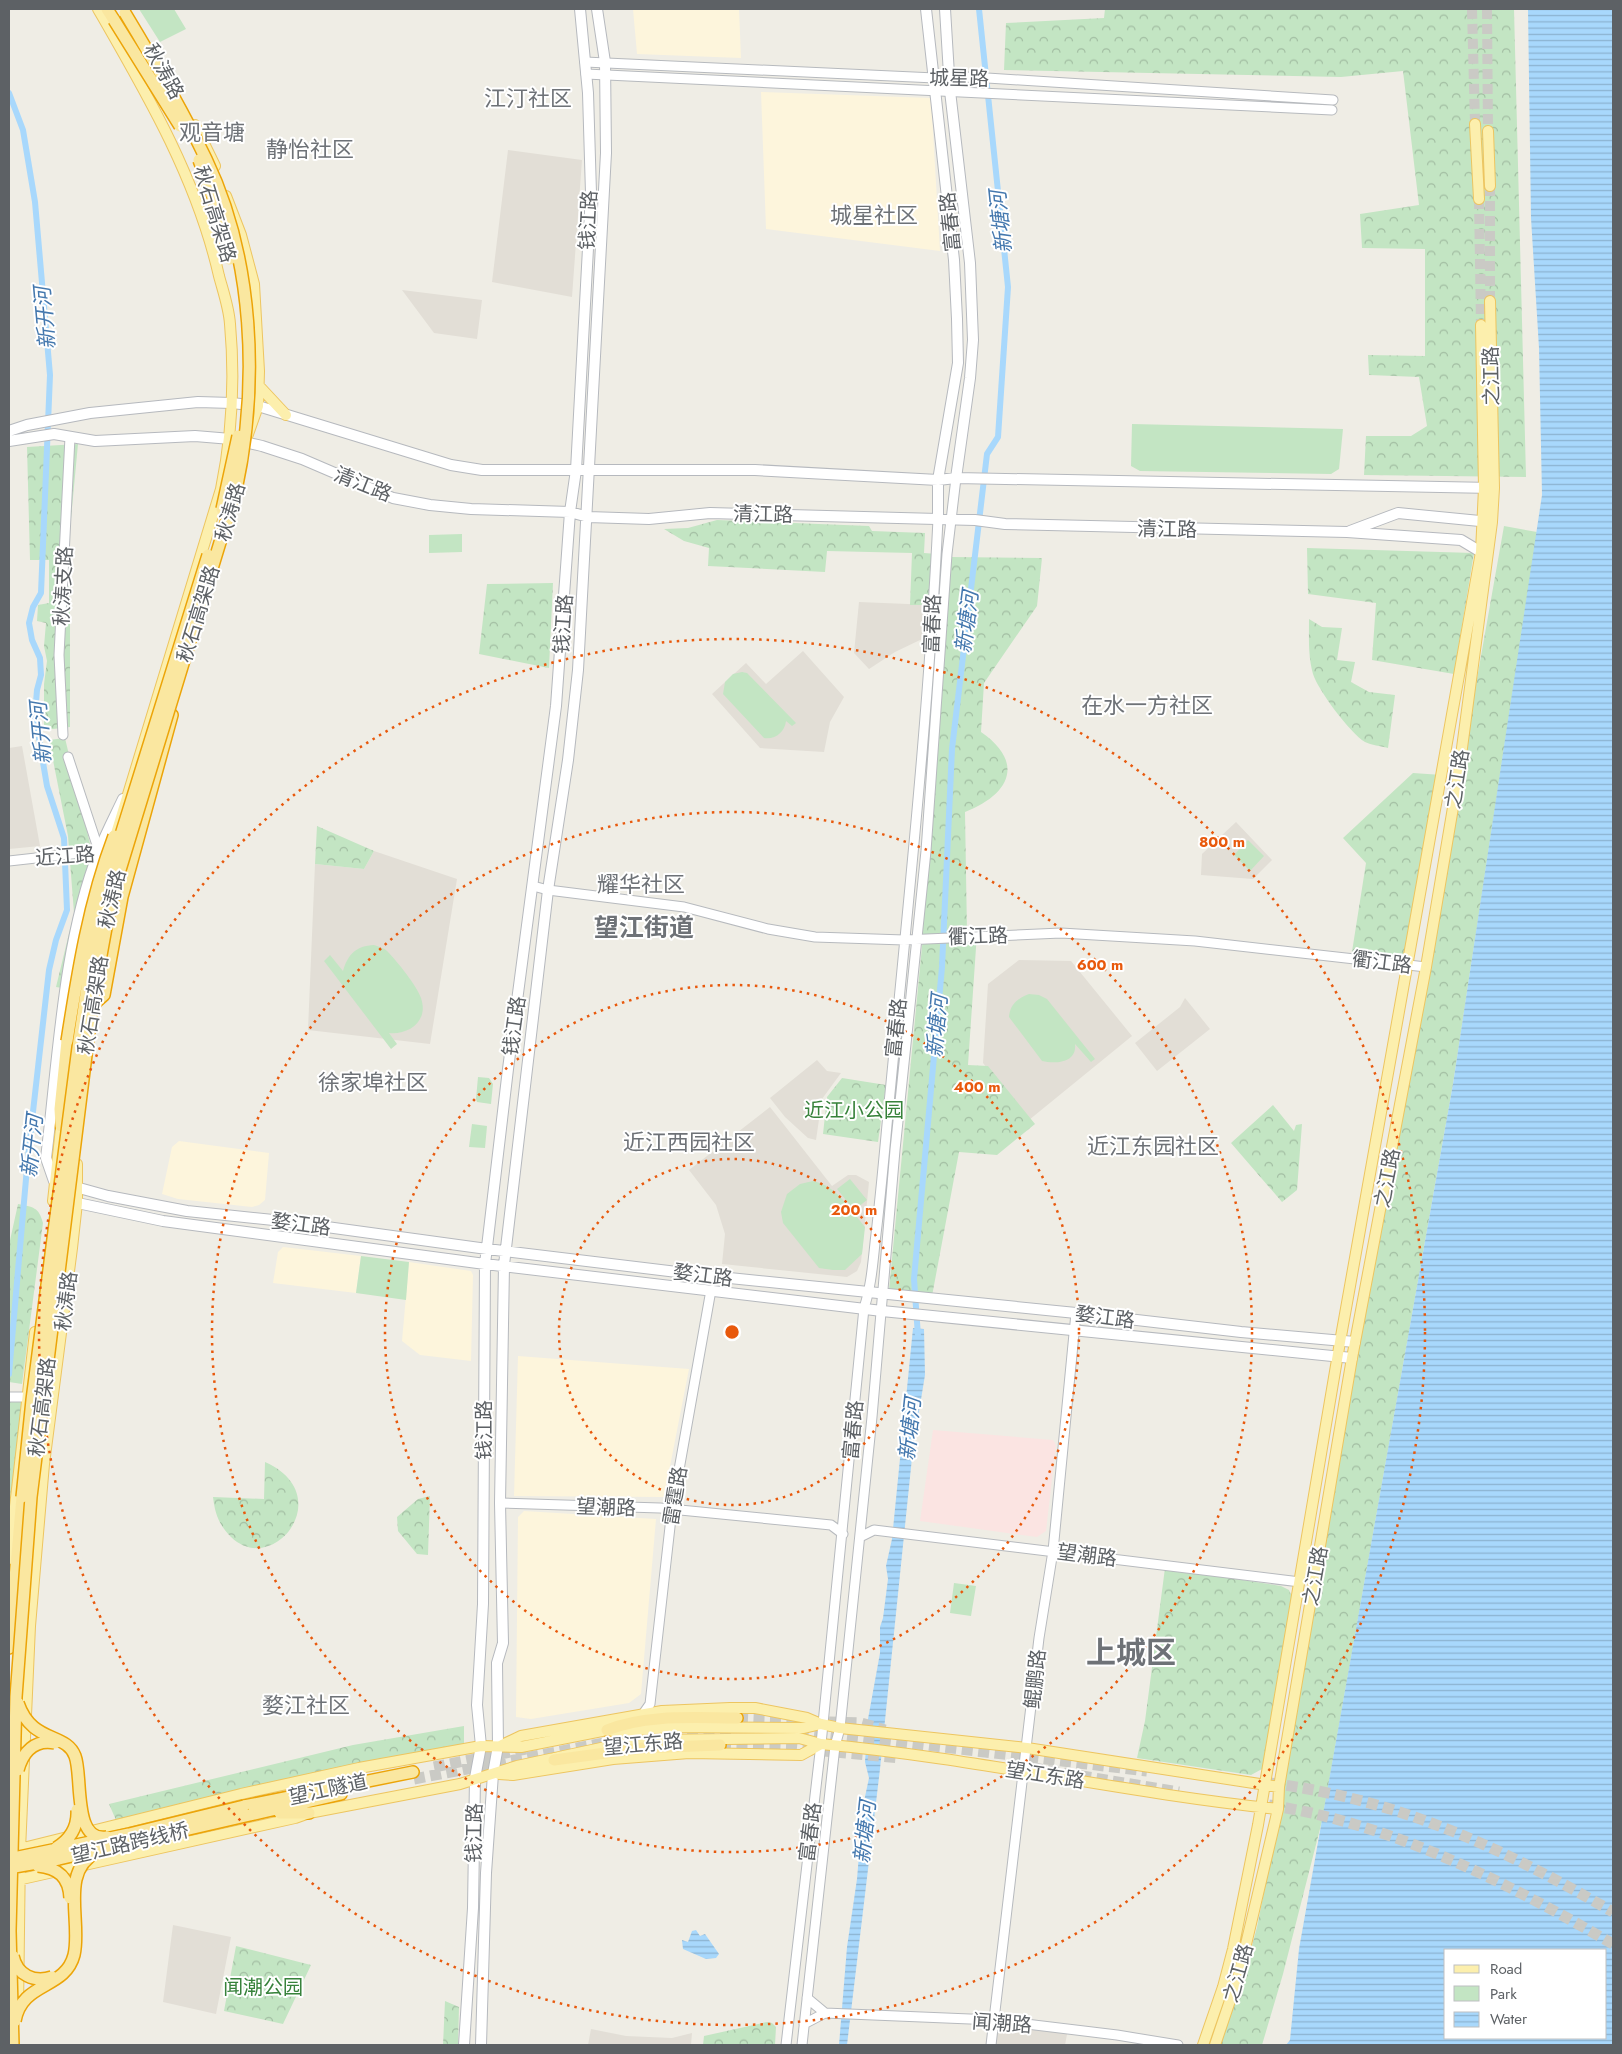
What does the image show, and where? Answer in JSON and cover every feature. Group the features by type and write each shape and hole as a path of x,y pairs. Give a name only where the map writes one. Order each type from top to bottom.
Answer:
{"highway":[{"name":"秋石高架路","path":"9,1648 32,1400 77,1050 95,935 119,841 218,525 235,453 243,373 242,333 237,295 221,220 196,155 107,9"},
{"name":"秋石高架路","path":"14,2042 10,1943 16,1697 32,1497 93,998 114,894 212,571 243,454 249,386 249,327 233,232 207,160 153,60 122,9"},
{"path":"95,1003 104,996 119,912 131,861 207,596 212,571"},
{"path":"61,1126 60,1108 67,1041 85,933 98,880 131,789 173,649 189,615"},
{"path":"16,1697 24,1718 35,1730 62,1742 74,1753 82,1816 88,1830 104,1838 129,1834"},
{"path":"607,1730 622,1725 653,1721 737,1718"},
{"path":"14,1778 25,1753 42,1742 58,1744 72,1758 77,1814 75,1827 67,1840 48,1853"},
{"path":"554,1760 643,1748 720,1745"},
{"name":"望江隧道","path":"249,1812 413,1775"},
{"path":"249,1812 309,1813"},
{"name":"望江路跨线桥","path":"9,1859 48,1853 129,1834 249,1812"},
{"name":"望江路跨线桥","path":"9,1868 104,1849 249,1812"},
{"path":"14,2042 17,2014 24,1999 37,1989 59,1978 70,1964 75,1946 76,1880 87,1859 104,1849"},
{"path":"10,1943 14,1961 19,1969 30,1978 44,1980 55,1976 63,1968 69,1955 70,1896 68,1883 63,1876 53,1869 24,1865"}],"main road":[{"name":"秋涛路","path":"9,1560 26,1397 54,1198 54,1181 61,1126 88,941 109,854 129,786 213,518 230,439 232,402 230,322 216,259 197,198 180,158 98,9"},
{"name":"秋涛路","path":"14,2042 20,1962 14,1881 20,1850 30,1626 44,1464 77,1203 76,1186 86,1073 99,958 121,857 194,618 226,533 241,476 245,443 258,406 259,386 254,284 241,234 207,146 129,9"},
{"name":"钱江路","path":"464,2045 473,1908 475,1778 482,1746 477,1705 483,1604 486,1264 508,1069 560,674 570,512 576,470 590,193 586,62 580,9"},
{"name":"钱江路","path":"481,2045 486,1873 493,1774 498,1746 497,1663 503,1643 500,1503 504,1265 548,890 568,760 578,670 588,517 606,163 605,62 597,9"},
{"name":"富春路","path":"926,9 954,260 958,363 938,480 938,519"},
{"name":"富春路","path":"944,9 950,91 970,263 973,340 970,378 956,478"},
{"path":"1475,124 1479,199"},
{"path":"1488,131 1490,186"},
{"name":"之江路","path":"1215,2045 1243,1957 1278,1809 1279,1787 1352,1358 1426,968 1458,778 1488,522 1490,301"},
{"name":"之江路","path":"1481,325 1489,488"},
{"path":"259,386 286,415"},
{"name":"清江路","path":"12,435 55,419 90,413 198,402 232,402 258,406 451,465 482,470 755,470 938,480 984,478 1489,488"},
{"name":"清江路","path":"12,435 54,434 95,441 195,436 230,439 262,446 302,459 393,498 471,509 570,512 588,517 649,519 710,513 951,519 1024,524 1347,532 1461,540 1481,552"},
{"path":"1347,532 1398,513 1488,522"},
{"name":"之江路","path":"1203,2045 1230,1958 1262,1808 1264,1786 1340,1342 1481,552 1488,522"},
{"path":"54,1181 46,1158 65,995 82,906 98,851 129,786"},
{"name":"婺江路","path":"54,1181 108,1196 188,1211 487,1249 710,1276 1076,1313 1129,1321 1355,1342"},
{"name":"婺江路","path":"54,1198 163,1222 486,1264 882,1311 922,1313 1074,1331 1136,1335 1352,1358"},
{"path":"498,1746 521,1736 662,1711 755,1708 807,1718 821,1724"},
{"name":"望江东路","path":"9,1851 20,1850 250,1792 368,1766 482,1746 521,1746 607,1730 619,1732 668,1726 804,1728 821,1724 894,1735 1027,1748 1279,1787"},
{"name":"望江东路","path":"14,1881 295,1818 309,1813 460,1784 517,1766 554,1760 582,1750 651,1740 799,1738 821,1744 896,1752 1024,1771 1132,1790 1278,1809"},
{"path":"493,1774 513,1775 613,1759 689,1753 802,1755 821,1744"}],"street":[{"name":"城星路","path":"586,62 935,78 972,77 1333,105 998,94 973,91 936,91 586,74"},
{"name":"秋涛支路","path":"62,735 59,656 70,437"},
{"name":"富春路","path":"802,2045 835,1746 840,1728 862,1520 916,938 926,852 930,765 956,478"},
{"name":"富春路","path":"786,2045 821,1744 821,1724 843,1534 864,1308 870,1293 911,884 920,764 931,669 938,519"},
{"path":"68,757 98,851"},
{"name":"近江路","path":"9,860 98,851 121,857"},
{"name":"衢江路","path":"533,886 548,890 684,907 768,929 815,937 904,940 1061,933 1186,940 1407,964 1426,968"},
{"name":"雷霆路","path":"650,1704 672,1509 711,1290"},
{"name":"鲲鹏路","path":"991,2045 1044,1597 1054,1551 1076,1313"},
{"path":"10,1396 53,1399"},
{"name":"望潮路","path":"500,1503 672,1509 830,1525 843,1534"},
{"path":"830,1525 844,1518"},
{"path":"862,1520 877,1531"},
{"path":"860,1537 877,1531"},
{"name":"望潮路","path":"877,1531 1300,1582"},
{"path":"642,1714 650,1704 662,1711"},
{"path":"807,1998 825,2014"},
{"name":"闻潮路","path":"804,2024 825,2014 994,2020 1117,2035 1178,2045"}],"shaded area":[{"path":"633,9 739,9 741,58 637,54"},
{"path":"761,92 931,98 940,251 766,229"},
{"path":"508,150 582,160 572,297 492,282"},
{"path":"402,290 482,300 477,339 434,333"},
{"path":"859,602 932,605 931,638 920,640 895,652 869,669 854,653"},
{"path":"803,651 844,697 830,722 824,752 760,748 712,694 746,663 766,684"},
{"path":"22,746 40,846 9,849 9,748"},
{"path":"1236,822 1272,860 1253,879 1201,875 1202,854"},
{"path":"374,851 457,879 430,1044 308,1030 315,864 364,869"},
{"path":"1019,960 1071,961 1132,1036 1029,1120 983,1063 988,984"},
{"path":"1185,998 1210,1029 1157,1071 1135,1043 1180,1007"},
{"path":"817,1060 827,1071 841,1073 822,1099 816,1140 808,1138 785,1117 770,1098"},
{"path":"770,1107 832,1186 848,1175 856,1175 869,1182 861,1262 857,1271 847,1277 722,1264 725,1234 716,1205 689,1170"},
{"path":"179,1141 269,1153 265,1200 259,1205 252,1207 178,1199 162,1194 172,1147"},
{"path":"283,1247 361,1256 356,1293 273,1283 278,1252"},
{"path":"409,1262 471,1271 473,1275 471,1361 420,1355 402,1341"},
{"path":"518,1356 689,1369 664,1497 514,1496"},
{"path":"933,1430 1053,1440 1056,1445 1046,1531 1037,1537 920,1521"},
{"path":"524,1511 656,1519 641,1694 629,1703 531,1719 516,1717 518,1517"},
{"path":"173,1925 231,1937 216,2014 163,2002"},
{"path":"994,2020 1068,2029 1065,2045 991,2045"},
{"path":"591,2029 626,2036 672,2038 692,2033 691,2045 588,2045"}],"green space":[{"path":"139,9 174,9 186,29 160,42"},
{"path":"1105,9 1514,9 1526,477 1364,475 1366,436 1411,436 1427,426 1419,377 1369,375 1368,355 1425,356 1425,249 1362,248 1360,214 1419,205 1403,71 1341,77 1004,70 1006,23 1104,18"},
{"path":"1132,424 1343,429 1339,469 1331,474 1140,471 1131,466"},
{"path":"78,444 70,529 70,727 44,730 44,684 47,661 44,646 46,623 37,621 38,605 49,603 49,560 30,560 27,447"},
{"path":"717,520 869,526 872,531 925,533 924,553 937,554 932,605 910,605 912,553 827,551 825,572 708,566 709,548 684,541 664,529 688,528"},
{"path":"1504,526 1537,532 1453,1084 1322,1821 1283,1974 1262,2045 1220,2045 1243,1980 1257,1927 1279,1816 1355,1342 1426,967"},
{"path":"462,534 462,552 429,553 429,535"},
{"path":"1307,548 1474,553 1454,674 1372,660 1376,603 1308,594"},
{"path":"950,557 1042,558 1037,606 984,683 981,732 1004,755 1007,766 1006,777 1001,787 992,797 965,812 967,933 977,933 968,1065 988,1066 1035,1124 997,1155 959,1152 932,1296 889,1290 923,936 921,936"},
{"path":"553,583 549,668 479,654 487,584"},
{"path":"1309,619 1322,627 1342,628 1337,660 1355,662 1351,682 1369,692 1395,695 1388,748 1367,743 1359,737 1343,721 1321,690 1311,667"},
{"path":"747,673 796,723 792,726 786,721 782,732 772,738 764,738 723,694 725,682 733,674"},
{"path":"65,738 91,848 98,889 81,991 56,987 74,913 68,836 49,740"},
{"path":"1413,773 1442,775 1407,964 1351,958 1366,863 1343,838"},
{"path":"317,826 374,851 364,869 315,864"},
{"path":"1248,840 1264,856 1250,871 1234,855"},
{"path":"374,945 386,950 401,967 419,993 423,1006 420,1020 416,1025 404,1032 389,1033 397,1044 391,1049 324,961 330,955 343,971 347,960 354,952 362,947"},
{"path":"1029,994 1039,995 1047,999 1095,1059 1091,1062 1075,1044 1073,1055 1069,1059 1059,1062 1042,1061 1009,1017 1015,1002"},
{"path":"478,1077 489,1078 493,1084 491,1104 477,1102"},
{"name":"近江小公园","path":"842,1078 886,1085 878,1142 823,1134 827,1097"},
{"path":"1273,1105 1294,1131 1296,1125 1302,1124 1297,1190 1282,1202 1231,1143"},
{"path":"472,1124 487,1126 485,1148 469,1147"},
{"path":"850,1179 867,1200 854,1210 837,1189"},
{"path":"813,1181 822,1184 836,1193 865,1227 862,1254 845,1270 819,1268 783,1223 781,1212 787,1194 800,1184"},
{"path":"18,1204 35,1209 40,1214 43,1223 22,1384 9,1382 9,1245"},
{"path":"361,1256 409,1262 406,1300 356,1293"},
{"path":"9,1397 22,1397 9,1550"},
{"path":"265,1462 287,1476 297,1493 298,1511 292,1527 280,1540 264,1547 248,1547 231,1537 223,1528 216,1514 213,1497 264,1499"},
{"path":"430,1496 428,1555 417,1554 398,1531 397,1517 418,1499"},
{"path":"1165,1568 1281,1586 1289,1590 1293,1599 1284,1672 1262,1769 1251,1775 1137,1758 1145,1721"},
{"path":"954,1583 976,1586 971,1616 950,1613"},
{"path":"464,1726 464,1744 357,1764 116,1820 109,1804 353,1745"},
{"name":"闻潮公园","path":"236,1946 311,1965 283,2024 224,2011"},
{"path":"445,2001 459,2007 458,2045 443,2045"},
{"path":"767,2022 772,2023 776,2027 775,2045 703,2045 704,2036"}],"water":[{"path":"1528,9 1613,9 1613,2045 1286,2045 1290,2040 1299,1949 1453,1084 1542,495 1539,348 1531,218"},
{"path":"913,1328 924,1329 925,1375 913,1448 880,1769 847,2045 839,2045 847,1947 857,1879 863,1806 869,1778 865,1762 868,1719 880,1653 880,1627 888,1579 886,1566 892,1539"},
{"path":"696,1930 700,1936 705,1934 719,1954 716,1958 706,1959 683,1949 682,1940 688,1942 692,1931"}],"waterway":[{"name":"新塘河","path":"918,1336 914,1279 942,967 952,749 987,454 998,437 1008,287 979,9"},
{"name":"新开河","path":"9,93 23,130 35,202 50,375 41,593 33,607 29,623 32,640 40,658 41,675 37,690 35,715 47,786 64,838 67,910 56,940 49,970 28,1156 9,1374"}],"tunnel":[{"path":"1472,9 1475,124"},
{"path":"1487,9 1488,131"},
{"path":"1490,186 1490,301"},
{"path":"1479,199 1481,325"},
{"path":"737,1718 806,1721"},
{"path":"829,1722 861,1723 885,1730"},
{"path":"798,1730 1147,1771"},
{"path":"687,1735 733,1735"},
{"path":"414,1779 609,1742"},
{"path":"720,1745 793,1748 900,1758"},
{"path":"434,1767 526,1749"},
{"path":"1015,1765 1179,1792"},
{"path":"1270,1783 1363,1801 1406,1814 1490,1847 1571,1888 1613,1912"},
{"path":"1269,1805 1315,1814 1360,1826 1447,1858 1532,1899 1613,1944"}],"district":[{"name":"江汀社区","path":"528,98"},
{"name":"观音塘","path":"212,132"},
{"name":"静怡社区","path":"310,149"},
{"name":"城星社区","path":"874,215"},
{"name":"在水一方社区","path":"1147,705"},
{"name":"耀华社区","path":"641,884"},
{"name":"望江街道","path":"644,927"},
{"name":"徐家埠社区","path":"373,1082"},
{"name":"近江西园社区","path":"689,1142"},
{"name":"近江东园社区","path":"1153,1146"},
{"name":"上城区","path":"1131,1653"},
{"name":"婺江社区","path":"306,1705"}]}
